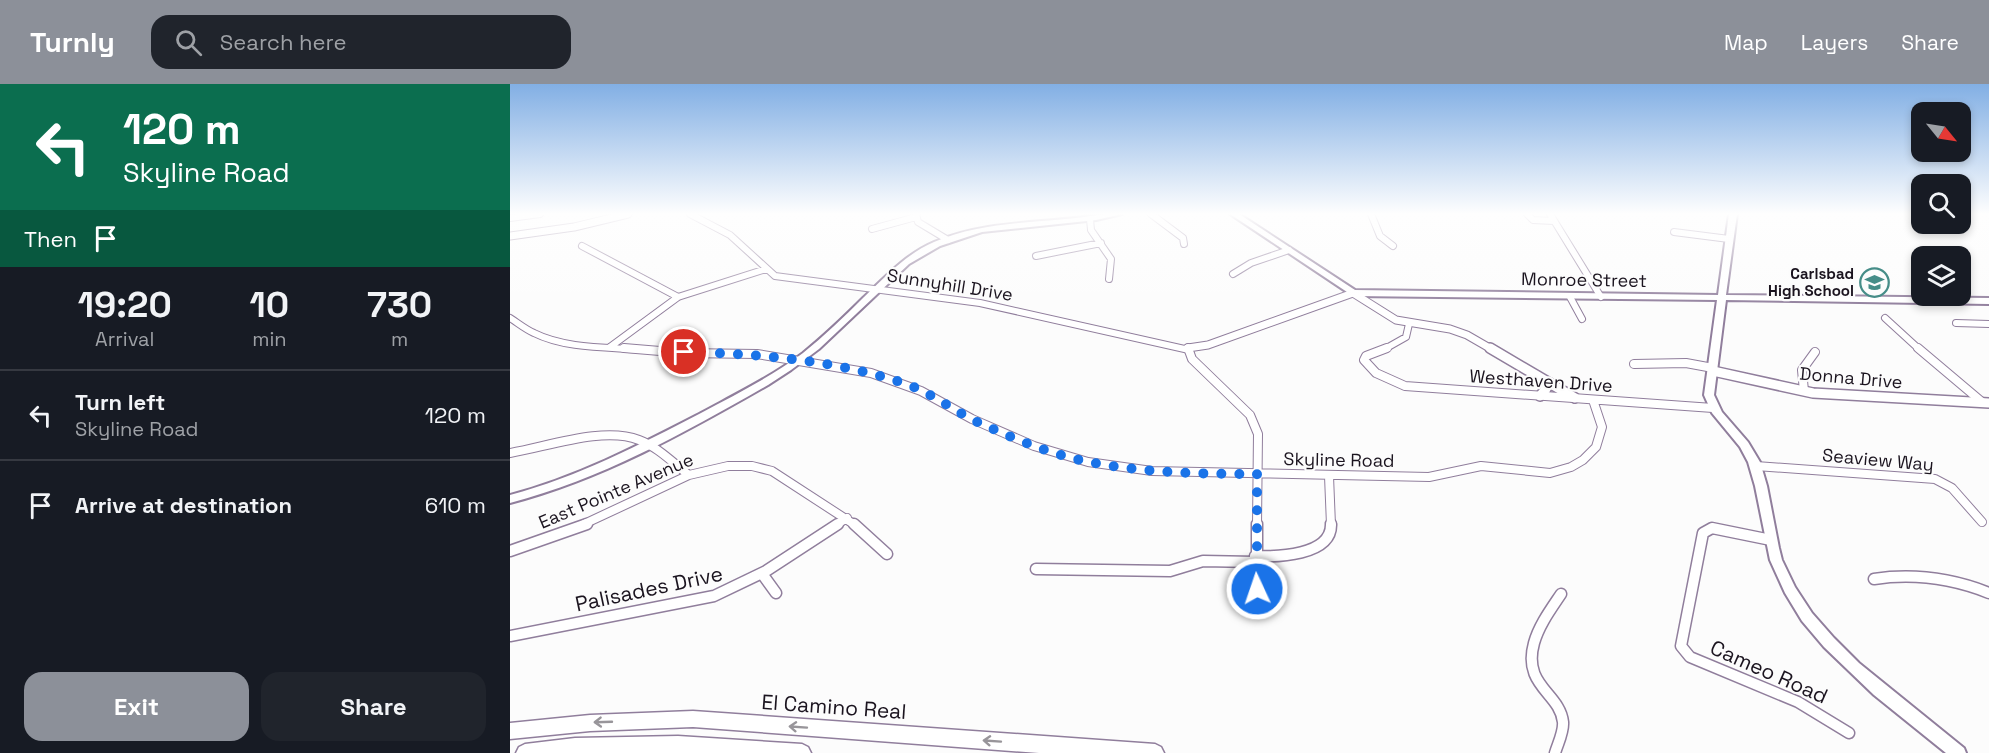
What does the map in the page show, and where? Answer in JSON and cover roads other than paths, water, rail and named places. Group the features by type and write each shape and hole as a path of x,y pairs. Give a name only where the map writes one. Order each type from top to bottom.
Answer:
{"main road":[{"path":"510,499 589,474 649,446 761,386 799,360 908,260 938,245"},
{"path":"1282,245 1353,293"},
{"path":"1728,245 1709,395 1713,408 1744,443 1756,466 1771,540 1785,581 1815,626 1834,648 1958,753"},
{"name":"Monroe Street","path":"1353,293 1989,301"},
{"path":"1372,306 1370,300 1381,293"},
{"name":"El Camino Real","path":"510,731 590,723 693,719 1155,753"},
{"path":"525,753 575,747 678,744 802,753"}],"street":[{"name":"Sunnyhill Drive","path":"741,245 765,269 775,276 789,280 980,303 1188,348"},
{"path":"1036,256 1090,245"},
{"path":"1102,245 1111,259 1109,279"},
{"path":"1569,245 1601,297"},
{"path":"582,246 678,297"},
{"path":"1233,274 1251,263 1289,250"},
{"path":"610,347 678,297 765,269"},
{"path":"1353,293 1390,318 1409,324 1450,329 1467,335 1575,398"},
{"name":"Monroe Street","path":"1188,348 1208,345 1353,293"},
{"path":"1570,297 1582,319"},
{"name":"Skyline Road","path":"510,318 532,333 551,340 610,347 757,354 871,374 909,386 972,419 1034,446 1088,462 1152,471 1429,477 1481,466 1543,473 1571,467 1596,447 1602,427 1593,400"},
{"path":"1885,318 1905,338 1985,403"},
{"path":"1956,323 1989,324"},
{"name":"Westhaven Drive","path":"1409,324 1410,331 1406,339 1366,356 1364,360 1367,365 1390,381 1416,388 1713,408"},
{"path":"1188,348 1192,359 1250,415 1258,434 1255,559 1257,589"},
{"path":"1804,391 1800,380 1801,369 1815,352"},
{"path":"1634,364 1686,363 1713,370"},
{"name":"Donna Drive","path":"1713,370 1804,391 1926,401 1985,403"},
{"path":"1540,396 1546,389 1542,380"},
{"path":"510,453 610,435 639,439 689,475"},
{"name":"East Pointe Avenue","path":"510,551 595,521 689,475 728,466 752,466 772,471 847,518 887,554"},
{"name":"Seaview Way","path":"1756,466 1935,479 1952,488 1982,522"},
{"path":"1036,568 1170,571 1203,561 1255,559 1295,553 1318,545 1328,537 1331,529 1329,476"},
{"name":"Palisades Drive","path":"510,636 714,596 763,575 847,518"},
{"name":"Cameo Road","path":"1771,540 1712,528 1703,533 1682,646 1690,657 1798,702 1849,733"},
{"path":"763,575 776,593"},
{"path":"1874,579 1897,575 1941,579 1960,582 1989,593"},
{"path":"1555,753 1563,724 1561,711 1534,678 1532,662 1536,633 1561,594"}],"place":[{"name":"Carlsbad High School","path":"1875,283"}]}
